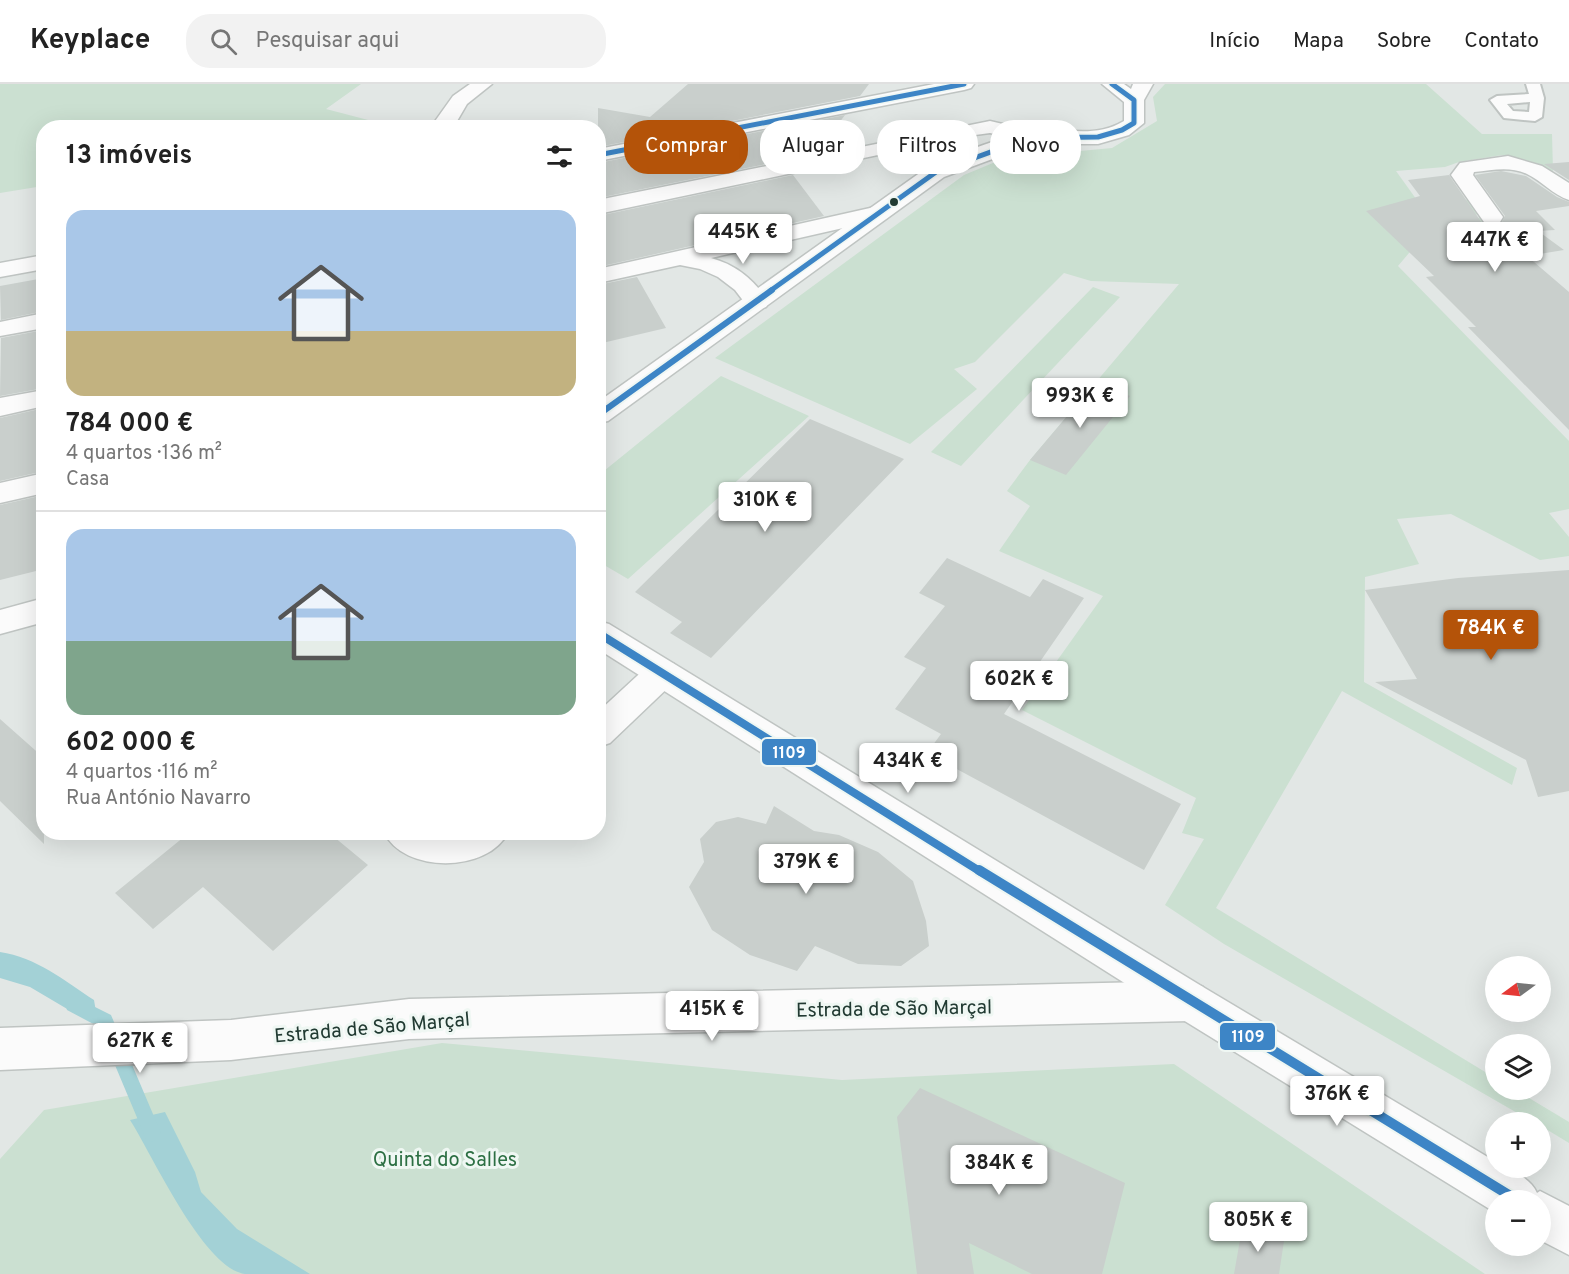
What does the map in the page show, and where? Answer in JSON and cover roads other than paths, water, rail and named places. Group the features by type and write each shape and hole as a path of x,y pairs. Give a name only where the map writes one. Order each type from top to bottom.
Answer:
{"street":[{"path":"446,120 460,100 482,84"},
{"path":"606,153 964,84"},
{"path":"1081,138 1113,134 1134,123 1138,92 1112,84"},
{"path":"606,205 990,127"},
{"path":"606,408 757,302 914,185 936,172 990,150"},
{"path":"1492,217 1462,175 1467,167 1508,162 1535,170 1569,193"},
{"path":"606,274 879,213"},
{"path":"681,258 716,266 731,274 745,285 757,302"},
{"path":"0,270 36,263"},
{"path":"0,329 36,322"},
{"path":"0,407 36,400"},
{"path":"0,493 36,485"},
{"path":"0,621 36,612"},
{"path":"606,638 1189,1001 1501,1190"},
{"path":"606,726 662,673"},
{"path":"413,840 435,848 457,847 479,840"},
{"name":"Estrada de São Marçal","path":"0,1049 231,1040 409,1019 1189,1001"},
{"path":"1551,1221 1569,1232"}],"lane":[{"path":"1533,84 1537,98"}],"water":[{"path":"0,952 38,964 61,978 94,1000 96,1012 74,1013 30,987 0,978"},
{"path":"165,1112 195,1172 201,1192 237,1229 310,1274 245,1274 229,1267 212,1252 180,1208 130,1120"}],"waterway":[{"path":"73,1004 105,1021 152,1133"}],"park label":[{"name":"Quinta do Salles","path":"445,1159"}]}
